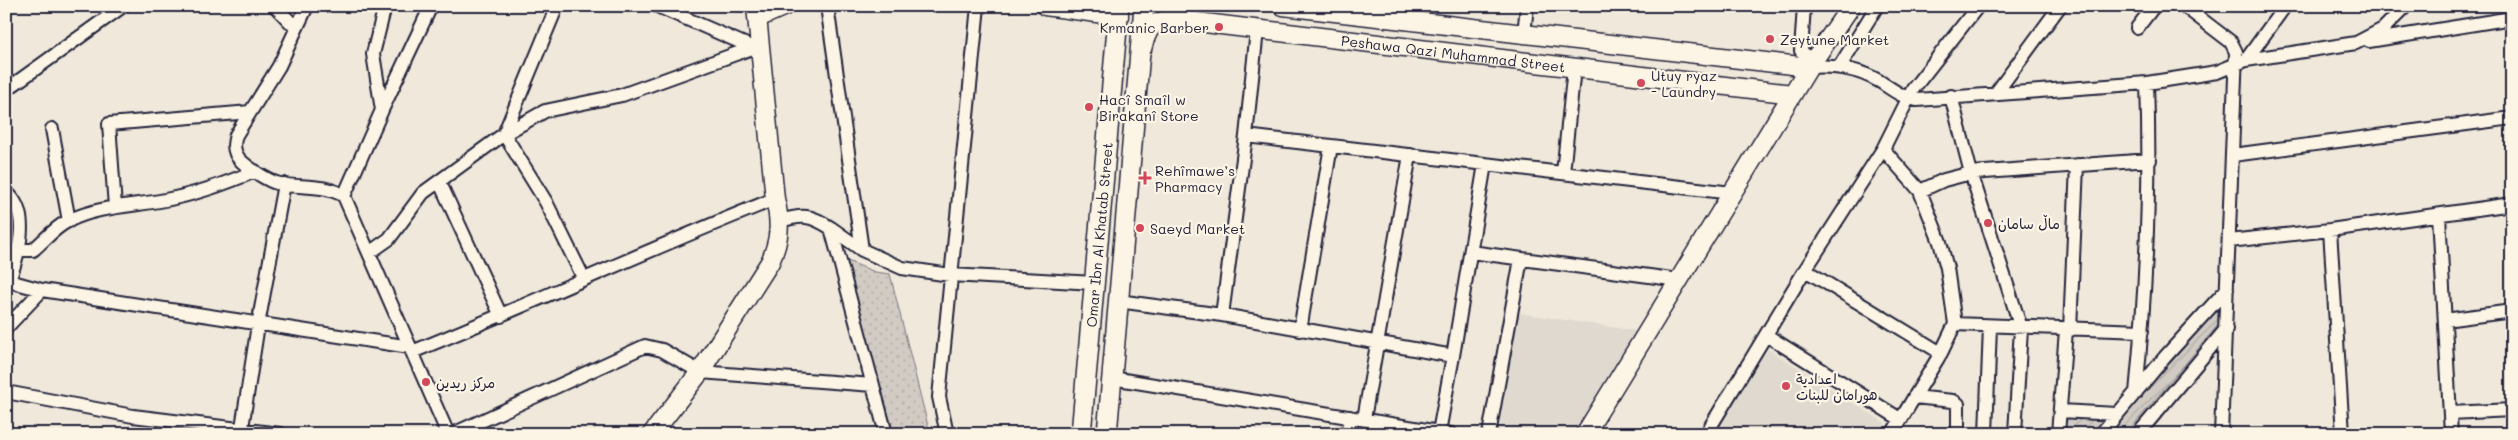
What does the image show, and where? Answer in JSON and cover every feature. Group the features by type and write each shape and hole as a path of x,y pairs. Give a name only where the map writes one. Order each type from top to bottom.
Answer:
{"main road":[{"name":"Omar Ibn Al Khatab Street","path":"1107,434 1144,6"},
{"name":"Omar Ibn Al Khatab Street","path":"1081,434 1119,11"},
{"path":"1102,201 1127,204"}],"street":[{"path":"6,90 123,6"},
{"path":"275,6 296,28"},
{"path":"307,6 279,66 236,135 233,145 236,156 255,171 278,184 335,190 344,196 448,434"},
{"path":"382,110 373,54 385,6"},
{"path":"344,196 431,6"},
{"path":"504,134 557,6"},
{"path":"657,6 757,50"},
{"path":"652,434 700,372 770,262 779,242 780,221 775,199 757,50 757,12 785,6"},
{"path":"827,6 862,250"},
{"path":"947,434 939,396 978,6"},
{"path":"1045,6 1119,11"},
{"name":"Peshawa Qazi Muhammad Street","path":"1283,6 1524,34 1811,64"},
{"path":"1524,34 1527,6"},
{"path":"1804,6 1801,51 1811,64 1840,66 1860,72 1908,98 2147,83 2217,72 2242,63 2512,18"},
{"path":"1585,434 1792,94 1851,6"},
{"path":"1840,66 1877,6"},
{"path":"1706,434 1806,270 1883,149 1913,89 1978,6"},
{"path":"1996,93 2060,6"},
{"path":"2137,28 2154,6"},
{"path":"2184,6 2231,42 2242,63"},
{"path":"2221,434 2230,241 2234,91 2242,63 2286,6"},
{"path":"2356,43 2383,29 2406,6"},
{"name":"Peshawa Qazi Muhammad Street","path":"1139,59 1146,36 1158,20 1172,19 1792,94"},
{"path":"1459,54 1461,27"},
{"path":"1222,315 1246,136 1257,30"},
{"path":"369,253 389,239 424,193 504,134 545,111 622,94 757,50"},
{"path":"1563,173 1574,68"},
{"path":"2136,393 2142,331 2150,160 2147,83"},
{"path":"1950,96 1971,174 2021,328 2015,434"},
{"path":"115,208 109,124 250,112"},
{"path":"2233,156 2512,118"},
{"path":"52,129 69,221"},
{"path":"504,134 546,202 584,280"},
{"path":"1246,136 1732,193"},
{"path":"1300,330 1332,146"},
{"path":"1883,149 1920,191 1940,242 1950,284 1955,324 1941,353 1892,434"},
{"path":"1364,419 1410,155"},
{"path":"1920,191 1944,180 1971,174 2150,160"},
{"path":"1112,378 1445,433 1452,356 1485,164"},
{"path":"2058,434 2068,330 2077,165"},
{"path":"19,250 33,250 55,230 69,221 115,208 216,188 255,171"},
{"path":"440,183 501,316"},
{"path":"242,432 258,325 284,184"},
{"path":"6,192 12,196 19,216 19,250 9,281 42,290 411,350 501,316 676,238 775,199"},
{"path":"2230,241 2330,230 2512,204"},
{"path":"2439,215 2451,434"},
{"path":"780,221 799,216 816,218 862,250 902,268 950,275 1095,283"},
{"path":"831,228 886,434"},
{"path":"2330,230 2343,434"},
{"path":"1471,252 1679,280"},
{"path":"1490,434 1521,259"},
{"path":"1806,270 1941,353"},
{"path":"2101,434 2165,357 2227,289"},
{"path":"6,328 42,290"},
{"path":"1118,301 1222,315 1452,356"},
{"path":"2444,320 2512,310"},
{"path":"1955,324 2068,330 2142,331"},
{"path":"1986,434 1990,326"},
{"path":"2138,434 2226,330"},
{"path":"1766,335 1900,419"},
{"path":"453,434 645,346 662,350 700,372 873,385"},
{"path":"6,392 132,416 242,432 280,434"},
{"path":"1914,397 1953,401 1958,404 1958,434"},
{"path":"2450,413 2512,410"},
{"path":"2060,412 2118,414"},
{"path":"1348,434 1350,416"}],"shaded area":[{"path":"1519,313 1637,331 1574,434 1497,434"},
{"name":"اعدادية هورامان للبنات","path":"1768,349 1885,423 1879,434 1714,434"}],"green space":[{"path":"6,205 11,220 12,234 6,264"},
{"path":"845,260 875,272 890,274 930,434 894,434"},
{"path":"2218,308 2218,325 2126,434 2109,434"},
{"path":"2066,418 2106,418 2098,434 2065,434"}],"place":[{"name":"Krmanic Barber","path":"1219,27"},
{"name":"Zeytune Market","path":"1770,39"},
{"name":"Utuy ryaz - Laundry","path":"1641,83"},
{"name":"Hacî Smaîl w Birakanî Store","path":"1089,107"},
{"name":"Rehîmawe’s Pharmacy","path":"1145,178"},
{"name":"ماڵ سامان","path":"1988,223"},
{"name":"Saeyd Market","path":"1140,228"},
{"name":"مركز ريدين","path":"426,382"},
{"name":"اعدادية هورامان للبنات","path":"1786,386"}]}
